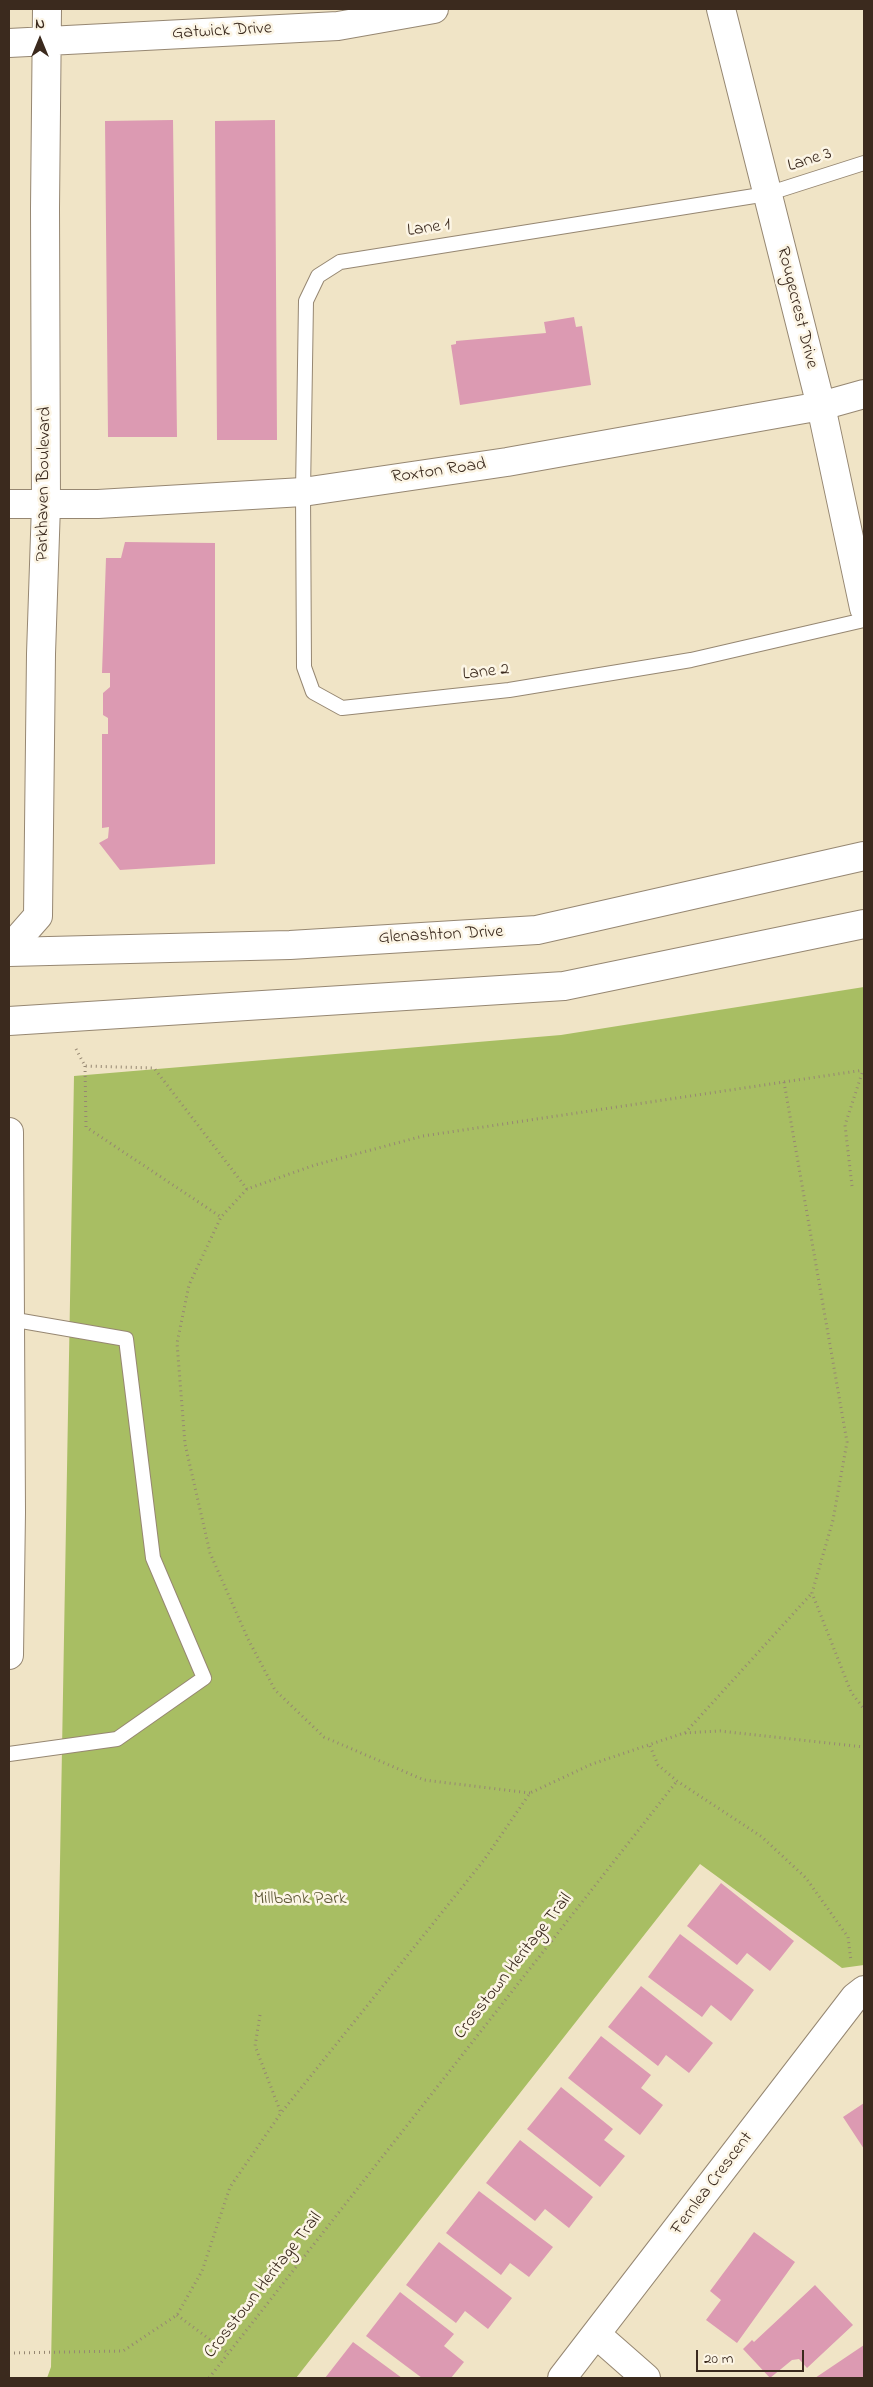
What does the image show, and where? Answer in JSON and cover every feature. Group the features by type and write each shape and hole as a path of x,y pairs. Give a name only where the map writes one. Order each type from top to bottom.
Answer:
{"street":[{"name":"Parkhaven Boulevard","path":"9,950 38,916 41,663 46,505 47,9"},
{"name":"Gatwick Drive","path":"9,43 338,26 434,9"},
{"name":"Rougecrest Drive","path":"721,9 821,406 864,608"},
{"name":"Roxton Road","path":"9,504 46,505 303,492 507,462 821,406 864,394"},
{"name":"Glenashton Drive","path":"9,950 290,945 537,930 864,856"},
{"path":"9,1021 564,986 864,924"},
{"path":"9,1132 9,1655"},
{"name":"Fernlea Crescent","path":"562,2378 860,1993"},
{"path":"597,2335 646,2378"}],"lane":[{"name":"Lane 3","path":"767,194 864,163"},
{"name":"Lane 1","path":"303,492 306,301 318,276 340,262 767,194"},
{"name":"Lane 2","path":"303,492 304,667 313,692 342,708 509,690 681,662 864,620"},
{"path":"9,1754 117,1739 204,1678 153,1558 126,1339 10,1319"}],"path":[{"path":"76,1049 85,1066 86,1127 221,1217"},
{"path":"85,1066 154,1068 247,1189"},
{"path":"530,1793 424,1780 324,1737 275,1690 252,1648 210,1553 185,1444 182,1416 177,1343 189,1285 221,1217 247,1189 315,1165 423,1136 864,1070 845,1125 852,1186"},
{"path":"684,1733 812,1592 833,1520 847,1442 784,1082"},
{"path":"812,1592 851,1692 864,1709"},
{"path":"9,2353 123,2351 177,2315 202,2271 230,2187 281,2113 484,1860 530,1793 592,1764 684,1733 720,1731 864,1747"},
{"path":"650,1746 658,1764 677,1781 762,1837 806,1878 848,1937 860,1993"},
{"name":"Crosstown Heritage Trail","path":"209,2378 677,1781"},
{"path":"260,2015 255,2046 281,2113"},
{"path":"177,2315 229,2354"}],"green space":[{"name":"Millbank Park","path":"864,987 864,1965 842,1968 700,1864 296,2378 47,2378 51,2367 74,1076 561,1035"}],"building":[{"path":"173,120 177,437 108,437 105,121"},
{"path":"275,120 277,440 217,440 215,121"},
{"path":"574,317 576,327 582,326 591,385 460,405 451,345 456,344 456,341 546,333 544,322"},
{"path":"125,542 215,543 215,864 120,870 99,843 108,838 109,827 102,828 102,734 108,734 108,718 103,715 103,693 110,687 110,673 102,673 106,558 121,558"},
{"path":"721,1883 794,1941 770,1971 747,1953 737,1965 687,1926"},
{"path":"680,1934 754,1990 731,2021 711,2005 702,2017 648,1977"},
{"path":"641,1986 713,2043 689,2073 666,2055 658,2066 608,2027"},
{"path":"601,2036 651,2075 641,2088 663,2105 640,2135 568,2078"},
{"path":"561,2087 613,2129 604,2140 625,2156 600,2187 527,2129"},
{"path":"864,2103 864,2149 843,2117"},
{"path":"520,2140 593,2197 569,2228 545,2209 535,2221 486,2183"},
{"path":"479,2191 553,2247 529,2277 510,2263 501,2275 446,2233"},
{"path":"754,2232 795,2262 737,2343 706,2320 721,2300 710,2291"},
{"path":"439,2242 512,2298 488,2329 465,2311 456,2323 406,2285"},
{"path":"815,2285 853,2325 807,2368 799,2359 792,2360 770,2378 743,2349 752,2340 754,2342"},
{"path":"400,2292 454,2334 444,2346 464,2362 451,2378 422,2378 366,2336"},
{"path":"353,2342 402,2378 325,2378"},
{"path":"864,2345 864,2378 815,2378"}]}
